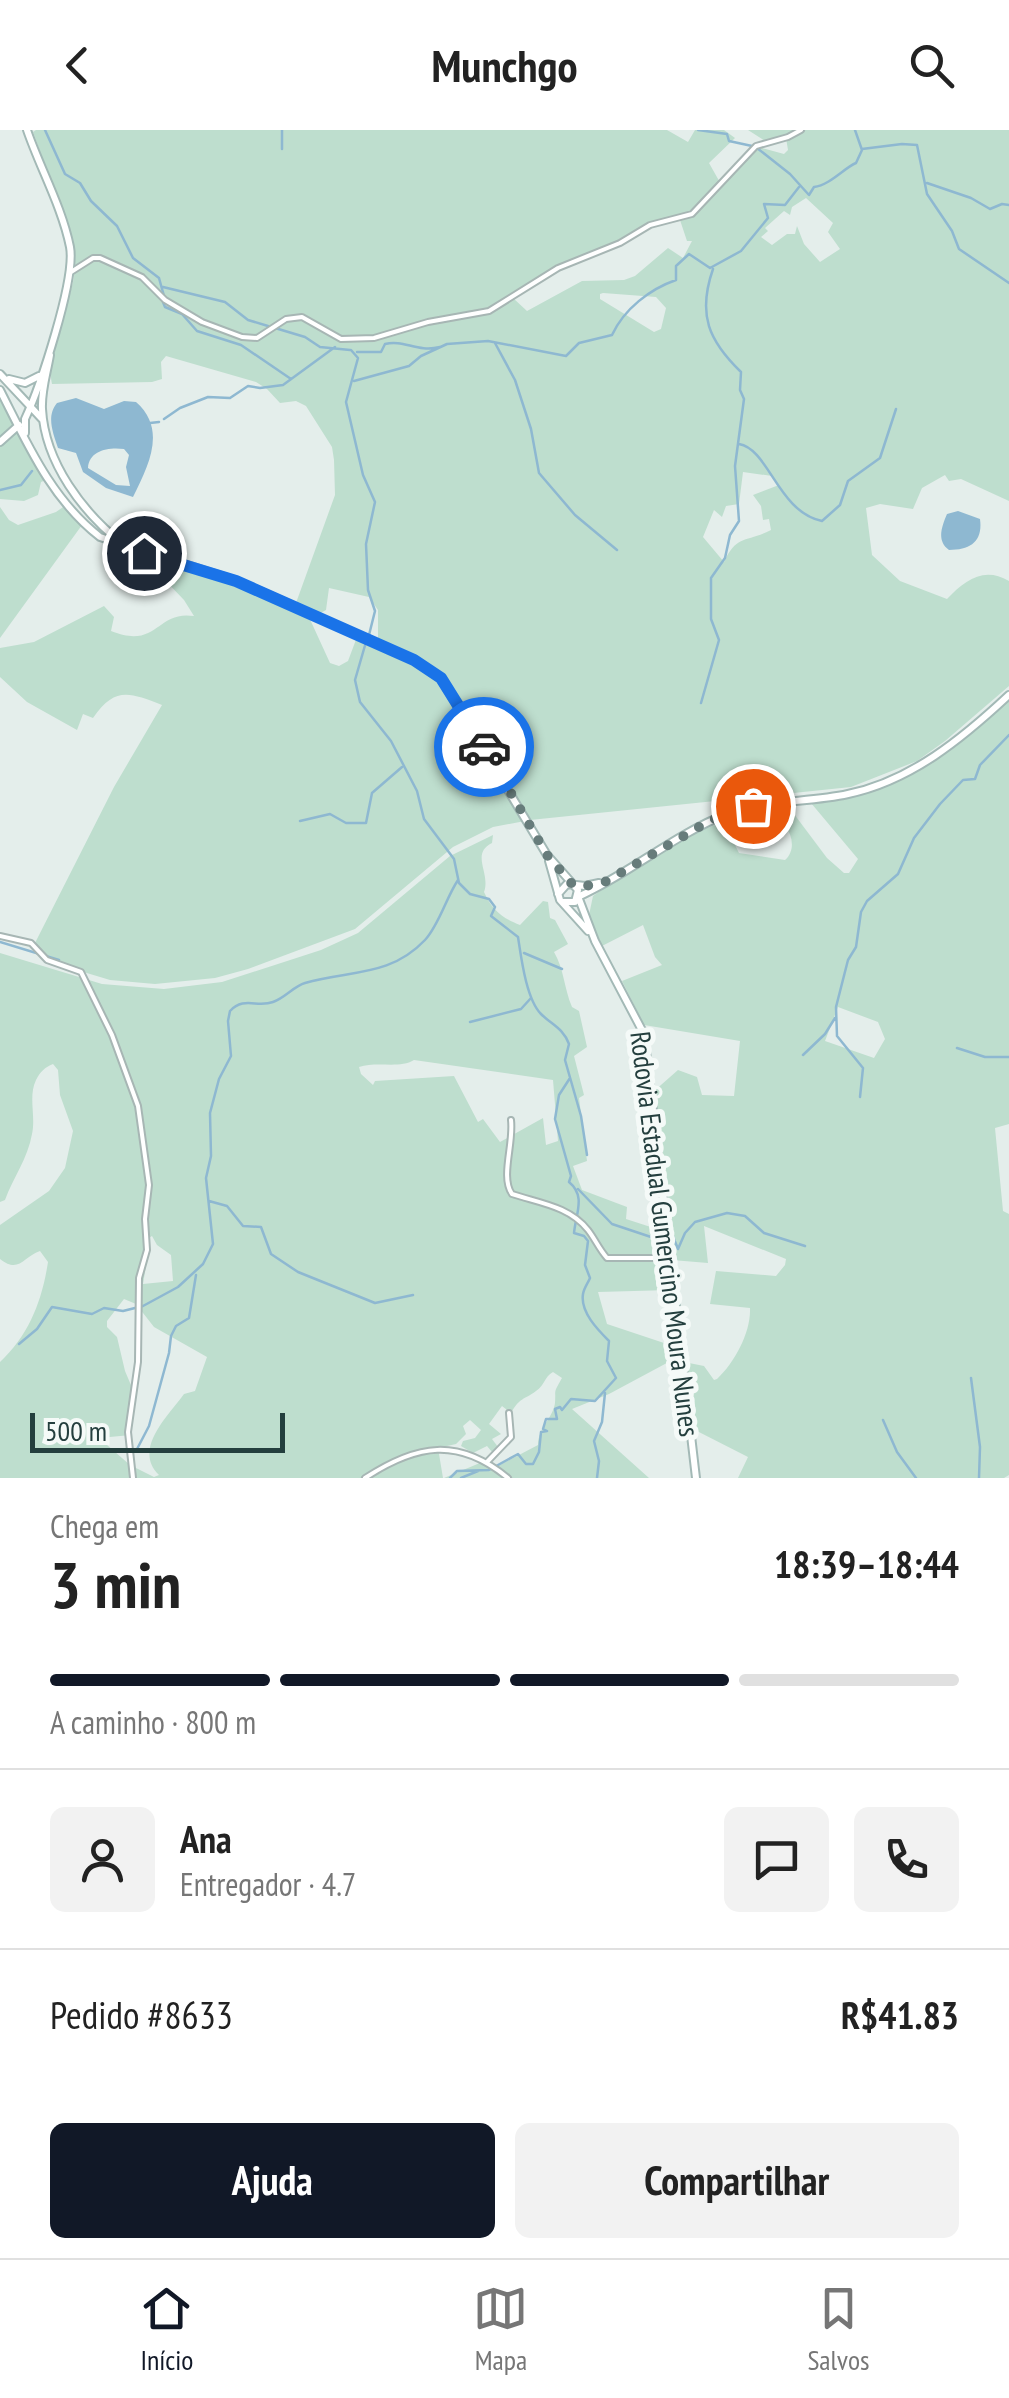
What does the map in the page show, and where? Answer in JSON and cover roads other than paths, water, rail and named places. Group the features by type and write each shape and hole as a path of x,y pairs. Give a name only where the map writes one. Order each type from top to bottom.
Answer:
{"main road":[{"name":"Rodovia Estadual Gumercino Moura Nunes","path":"26,439 25,418 71,272 68,236 27,130"},
{"name":"Rodovia Estadual Gumercino Moura Nunes","path":"52,339 42,403 42,419 52,452 72,488 103,528 127,548"},
{"path":"2,375 25,383 40,375"},
{"path":"2,375 42,419"},
{"name":"Rodovia Estadual Gumercino Moura Nunes","path":"0,390 33,455 60,496 97,535 236,581 431,670 450,691 547,855 573,885 595,941 644,1034 696,1478"},
{"path":"0,442 25,418 31,415 42,419"},
{"path":"33,455 44,463 52,452"},
{"path":"97,535 103,528"},
{"path":"605,882 564,885 560,898 572,904 711,820 738,810 848,794 890,780 940,752 1009,694"},
{"name":"Rodovia Estadual Gumercino Moura Nunes","path":"547,855 560,898 595,941"},
{"path":"586,917 587,901 594,890"}],"street":[{"path":"71,272 90,259 100,258 142,276 165,300 198,320 242,337 257,338 276,324 302,317 340,339 374,338 428,322 489,311 558,268 620,243 650,225 692,214 756,146 801,130"},
{"path":"0,936 32,943 47,960 81,972 112,1034 141,1116 150,1189 145,1219 146,1256 139,1278 138,1362 128,1432 133,1478"},
{"path":"511,1120 512,1146 506,1177 512,1194 544,1202 572,1216 607,1258 672,1258"},
{"path":"486,1462 512,1438 509,1413"},
{"path":"365,1478 400,1461 439,1449 456,1449 486,1462 508,1478"}],"water":[{"path":"76,398 104,409 124,401 136,402 145,413 151,424 152,448 133,497 106,488 83,472 76,453 58,448 51,419 57,403","holes":["124,449 129,455 126,467 130,486 116,485 88,468 92,457 101,451"]},
{"path":"958,511 980,519 980,533 969,546 949,550 942,542 942,528 947,514"}],"waterway":[{"path":"45,130 65,174 80,183 91,201 117,226 133,258 159,278 164,296"},
{"path":"282,130 282,149"},
{"path":"698,130 727,134 729,141 752,146"},
{"path":"757,148 809,195 814,187 856,163 862,150 855,130"},
{"path":"862,149 917,145 927,194 952,231 959,249 1009,283"},
{"path":"927,183 990,209 1009,205"},
{"path":"354,381 409,366 447,344 488,341 566,356 579,343 612,335 639,301 676,280 676,266 689,254 710,268 741,251 768,218 764,204 785,205 799,187"},
{"path":"701,703 719,640 711,619 711,578 725,558 730,535 739,521 735,466 744,399 741,372 714,338 706,314 713,269"},
{"path":"163,287 225,302 248,320 268,326"},
{"path":"163,302 165,307 182,314 197,331 241,345 291,379"},
{"path":"275,328 305,337 320,347 350,350"},
{"path":"357,352 381,352 385,344 392,343 440,347"},
{"path":"495,343 515,380 531,429 539,473 575,515 617,550"},
{"path":"164,419 208,397 230,398 248,386 283,385 335,347"},
{"path":"351,350 358,358 346,402 363,475 375,502 366,544 368,590 375,611 369,635"},
{"path":"739,444 758,457 795,506 822,521 840,505 848,481 880,458 896,409"},
{"path":"150,423 159,422"},
{"path":"0,490 21,485 32,471"},
{"path":"366,642 355,680 360,702 391,741 417,791 424,819 454,859 459,883 470,894 489,899 495,907 491,916 518,937 525,977 536,1007 569,1044 565,1060 587,1155"},
{"path":"860,1097 863,1068 837,1036 836,1007 848,960 856,947 861,912 867,901 898,874 914,838 940,804 963,780 975,779 980,765 1009,735"},
{"path":"300,821 330,814 346,823 366,823 372,793 402,767"},
{"path":"19,1344 37,1329 52,1307 92,1314 104,1308 123,1311 143,1306 178,1287 203,1264 213,1244 206,1178 211,1156 210,1113 219,1079 231,1056 230,1011 240,1004 273,1002 305,983 369,971 412,952 430,934 458,880"},
{"path":"0,942 59,960"},
{"path":"524,953 562,969"},
{"path":"470,1022 521,1009 531,998"},
{"path":"803,1055 835,1018"},
{"path":"957,1048 985,1057 1009,1057"},
{"path":"450,1478 457,1471 489,1470 518,1454 526,1464 533,1464 541,1432 547,1431 543,1429 546,1419 557,1419 555,1409 562,1410 571,1399 595,1401 616,1378 607,1361 609,1341 584,1307 584,1292 590,1278 585,1265 588,1241 574,1233 579,1199 569,1182 571,1176 555,1119 559,1095 570,1078"},
{"path":"578,1189 612,1224 654,1238 662,1236"},
{"path":"209,1201 227,1206 243,1226 261,1227 271,1254 298,1272 375,1303 413,1295"},
{"path":"672,1234 678,1249 695,1222 727,1213 745,1216 764,1233 805,1246"},
{"path":"136,1451 149,1426 171,1336 176,1326 189,1318 196,1275"},
{"path":"971,1378 980,1447 979,1478"},
{"path":"597,1478 599,1461 594,1441 602,1422 605,1393"},
{"path":"883,1420 897,1452 916,1478"},
{"path":"461,1478 478,1471"}]}
